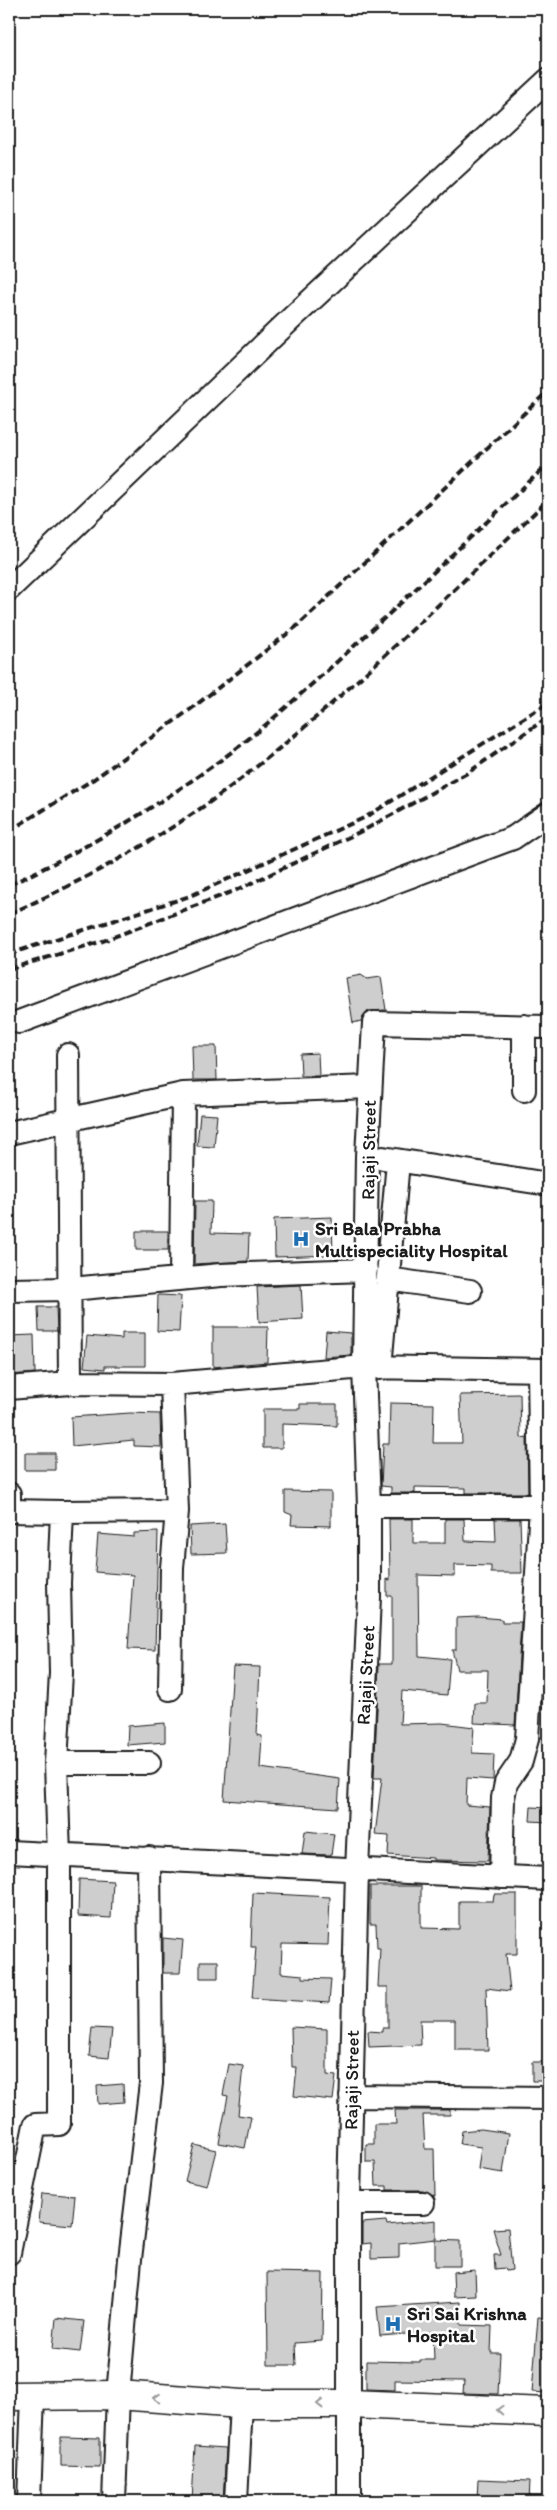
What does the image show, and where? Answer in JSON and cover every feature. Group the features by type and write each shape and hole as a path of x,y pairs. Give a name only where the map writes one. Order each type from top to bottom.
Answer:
{"main road":[{"path":"21,2396 118,2395 241,2404 349,2404 548,2412"}],"street":[{"path":"9,590 292,317 548,80"},
{"path":"20,1022 513,838 548,814"},
{"name":"Rajaji Street","path":"348,2501 351,2096 357,1870 369,1597 372,1368 366,1270 370,1087 374,1022 548,1027"},
{"path":"524,1026 524,1090"},
{"path":"68,1055 71,1288 70,1383"},
{"path":"9,1133 183,1094 370,1087"},
{"path":"181,1278 183,1094"},
{"path":"368,1156 548,1184"},
{"path":"372,1368 388,1279 398,1161"},
{"path":"9,1290 71,1288 181,1278 366,1270"},
{"path":"388,1279 470,1291"},
{"path":"9,1388 70,1383 172,1384 372,1368 544,1370 541,1506 527,1739 521,1761 506,1782 503,1798 501,1877"},
{"path":"170,1689 172,1568 177,1511 172,1384"},
{"path":"9,1494 10,1511 177,1511"},
{"path":"369,1506 541,1506"},
{"path":"9,2253 35,2125 59,2124 60,1856 56,1763 61,1674 59,1583 62,1512"},
{"path":"56,1763 148,1763"},
{"path":"9,1852 548,1879"},
{"path":"114,2501 118,2395 130,2259 150,2083 149,1858"},
{"path":"351,2096 548,2098"},
{"path":"349,2203 424,2203"},
{"path":"21,2396 29,2501"},
{"path":"236,2501 241,2404"}],"building":[{"path":"361,975 367,979 381,977 386,1010 368,1011 361,1021 353,1023 346,978"},
{"path":"192,1046 216,1046 217,1080 193,1080"},
{"path":"318,1053 319,1076 301,1076 300,1054"},
{"path":"200,1114 217,1115 214,1147 197,1146"},
{"path":"195,1201 212,1201 211,1233 249,1234 248,1261 194,1264"},
{"path":"332,1217 333,1255 275,1257 274,1219"},
{"path":"136,1231 168,1231 168,1250 136,1250"},
{"path":"301,1285 303,1319 259,1322 257,1287"},
{"path":"158,1295 181,1296 179,1332 157,1331"},
{"path":"38,1307 56,1307 57,1331 39,1331"},
{"path":"213,1327 268,1327 267,1362 213,1367"},
{"path":"326,1331 351,1333 351,1355 324,1357"},
{"path":"122,1333 145,1333 145,1366 105,1366 105,1369 84,1367 87,1336 122,1339"},
{"path":"34,1335 35,1373 9,1375 9,1336"},
{"path":"520,1394 521,1438 527,1437 528,1493 466,1493 466,1488 415,1487 415,1493 391,1493 391,1487 381,1486 383,1444 389,1444 390,1403 434,1404 433,1443 462,1443 460,1395"},
{"path":"300,1404 337,1404 337,1426 282,1424 282,1448 263,1448 263,1409 300,1409"},
{"path":"130,1413 160,1414 161,1447 134,1446 134,1440 72,1446 71,1417"},
{"path":"25,1453 55,1453 55,1470 25,1470"},
{"path":"285,1491 331,1492 331,1526 291,1525 292,1515 285,1512"},
{"path":"389,1519 413,1519 413,1543 445,1543 445,1519 464,1519 465,1541 496,1542 495,1519 520,1519 522,1573 491,1573 491,1566 455,1565 455,1576 418,1575 419,1656 450,1659 447,1695 402,1691 400,1724 442,1723 474,1727 472,1753 494,1754 493,1780 467,1778 466,1805 490,1807 488,1861 433,1860 433,1858 388,1855 389,1836 375,1835 382,1778 374,1778 379,1664 392,1664 392,1596 387,1596 387,1579 390,1580"},
{"path":"225,1524 227,1553 191,1554 190,1526"},
{"path":"158,1532 155,1650 128,1649 133,1575 95,1572 98,1534 134,1537 134,1533"},
{"path":"456,1618 502,1619 502,1622 521,1622 515,1725 474,1723 475,1703 487,1703 488,1670 457,1670 452,1650 456,1650"},
{"path":"233,1666 260,1667 257,1735 262,1736 260,1768 340,1779 338,1808 224,1800"},
{"path":"165,1723 165,1742 127,1745 128,1726"},
{"path":"531,1807 548,1808 548,1822 530,1821"},
{"path":"305,1831 334,1834 331,1855 302,1854"},
{"path":"79,1879 113,1881 111,1918 78,1916"},
{"path":"370,1886 421,1886 421,1928 459,1929 459,1901 493,1901 494,1894 517,1894 517,1954 506,1954 510,1991 486,1988 488,2050 455,2050 455,2020 420,2020 421,2045 369,2047 368,2031 382,2032 382,2028 388,2028 388,1987 378,1987 380,1948 377,1948 376,1924 370,1924"},
{"path":"253,1893 330,1897 328,1945 282,1944 281,1973 303,1975 303,1978 331,1979 329,2003 252,1998 256,1947 251,1947"},
{"path":"163,1938 183,1940 180,1973 163,1973"},
{"path":"200,1961 218,1961 218,1978 200,1978"},
{"path":"291,2027 327,2029 327,2075 336,2076 333,2100 294,2096 297,2067 292,2067"},
{"path":"92,2028 112,2029 109,2058 89,2056"},
{"path":"532,2062 548,2062 548,2081 532,2081"},
{"path":"229,2064 243,2066 238,2115 251,2117 245,2148 219,2143 228,2096 223,2095"},
{"path":"123,2084 124,2102 98,2104 97,2086"},
{"path":"395,2110 450,2110 450,2115 423,2115 425,2149 434,2149 435,2196 423,2190 387,2190 387,2186 376,2186 375,2162 366,2162 366,2144 374,2144 374,2124 396,2124"},
{"path":"481,2129 509,2133 503,2173 478,2169 481,2147 460,2144 462,2131"},
{"path":"194,2145 216,2150 207,2186 185,2181"},
{"path":"42,2193 75,2196 72,2225 39,2222"},
{"path":"436,2220 436,2239 399,2243 399,2258 371,2259 371,2243 362,2244 362,2223 386,2221 387,2225"},
{"path":"508,2228 512,2270 506,2271 505,2268 495,2269 494,2255 501,2255 493,2229"},
{"path":"435,2240 460,2241 460,2266 435,2266"},
{"path":"475,2270 476,2296 454,2297 453,2272"},
{"path":"267,2272 323,2273 322,2341 295,2343 296,2365 268,2365"},
{"path":"460,2302 461,2325 492,2326 491,2353 500,2353 498,2394 463,2393 464,2381 395,2380 395,2390 366,2389 366,2361 420,2362 420,2360 434,2360 433,2332 380,2336 377,2307"},
{"path":"538,2317 548,2318 548,2393 532,2392"},
{"path":"56,2318 84,2321 80,2352 53,2349"},
{"path":"61,2437 100,2438 100,2467 61,2466"},
{"path":"195,2446 226,2448 223,2501 192,2501"},
{"path":"478,2479 530,2481 529,2501 477,2501"}],"railway":[{"path":"9,831 94,779 191,709 296,627 548,391"},
{"path":"9,885 62,859 138,816 227,756 287,707 358,643 548,464"},
{"path":"9,914 93,873 147,843 225,791 268,758 391,650 548,500"},
{"path":"9,954 190,896 366,817 548,703"},
{"path":"9,969 103,941 239,889 368,828 469,772 548,717"}],"place":[{"name":"Sri Bala Prabha Multispeciality Hospital","path":"301,1239"},
{"name":"Sri Sai Krishna Hospital","path":"393,2324"}]}
